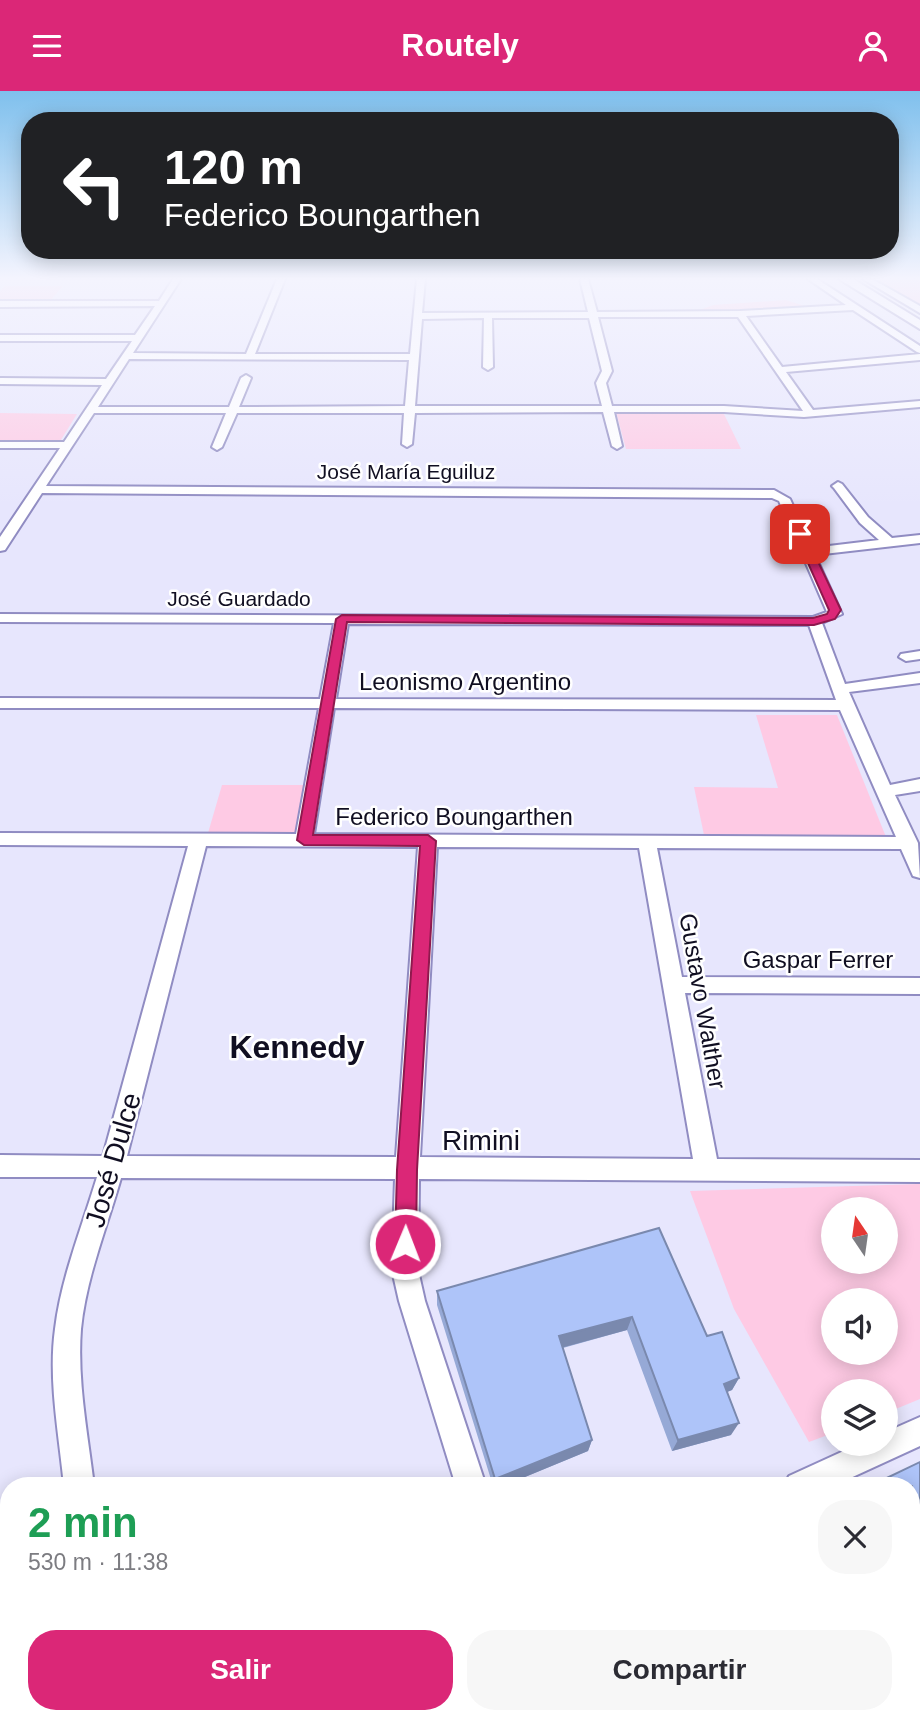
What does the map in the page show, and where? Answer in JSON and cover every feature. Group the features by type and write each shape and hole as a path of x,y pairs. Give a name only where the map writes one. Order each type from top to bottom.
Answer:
{"street":[{"path":"488,355 488,366"},
{"path":"603,355 607,371 601,383 617,446"},
{"path":"769,355 810,414"},
{"path":"0,547 124,356 415,358 407,445"},
{"path":"780,370 920,357"},
{"path":"217,447 247,377"},
{"path":"0,381 107,382"},
{"path":"89,410 724,409 810,414 920,404"},
{"path":"0,445 66,445"},
{"path":"838,486 864,520 890,543"},
{"name":"José María Eguiluz","path":"38,489 774,494 783,499 808,552"},
{"path":"920,540 808,552 835,610 831,616 814,621 843,697 920,871"},
{"name":"José Guardado","path":"0,618 814,621"},
{"path":"304,840 342,619"},
{"name":"Leonismo Argentino","path":"0,703 327,704 843,697 920,678"},
{"path":"885,791 920,785"},
{"name":"Federico Boungarthen","path":"0,839 909,843"},
{"name":"José Dulce","path":"78,1477 67,1367 68,1329 75,1293 112,1167 199,839"},
{"path":"428,841 407,1170 405,1270 412,1301 468,1477"},
{"name":"Gustavo Walther","path":"647,842 707,1170"},
{"name":"Gaspar Ferrer","path":"675,985 920,986"},
{"name":"Rimini","path":"0,1166 920,1171"},
{"path":"819,1477 920,1431"}],"shaded area":[{"path":"616,412 723,412 741,449 626,449"},
{"path":"0,413 77,414 59,443 0,443"},
{"path":"756,715 837,715 886,837 704,835 694,787 778,788"},
{"path":"222,785 307,785 296,834 208,833"},
{"path":"920,1184 920,1399 898,1408 898,1379 821,1379 821,1438 809,1442 734,1309 690,1191"}],"building":[{"path":"659,1228 707,1336 722,1332 739,1378 724,1384 739,1423 678,1440 632,1317 559,1336 592,1440 494,1477 437,1291"},
{"path":"920,1462 920,1477 889,1477"}],"district":[{"name":"Kennedy","path":"297,1047"}],"route":[{"path":"405,1244 407,1170 428,841 304,840 342,619 814,621 835,614 835,610 800,534"}]}
